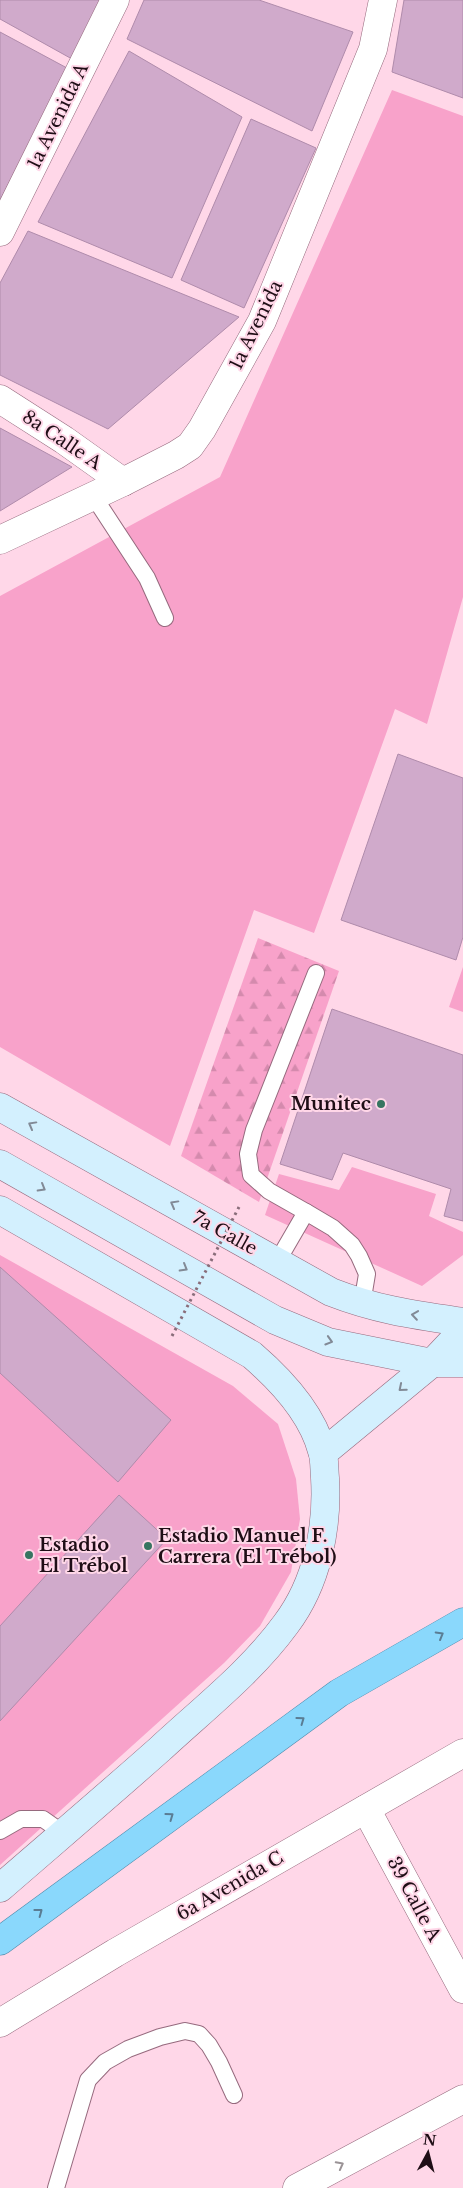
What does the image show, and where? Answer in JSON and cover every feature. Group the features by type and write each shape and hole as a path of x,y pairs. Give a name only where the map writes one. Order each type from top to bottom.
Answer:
{"highway":[{"path":"0,1941 339,1693 463,1622"}],"main road":[{"name":"7a Calle","path":"0,1107 331,1292 362,1304 395,1312 463,1322"},
{"path":"0,1164 275,1320 328,1342 432,1363 463,1363"},
{"path":"0,1210 252,1355 273,1373 305,1414 323,1453 326,1496 319,1555 305,1590 288,1622 265,1651 217,1697 0,1888"},
{"path":"323,1453 432,1363 463,1330"}],"street":[{"name":"1a Avenida A","path":"0,232 115,0"},
{"name":"1a Avenida","path":"0,540 94,497 190,446 202,429 262,321 373,49 383,0"},
{"name":"8a Calle A","path":"0,399 64,440 123,482"},
{"name":"6a Avenida C","path":"0,2023 116,1953 463,1753"},
{"name":"39 Calle A","path":"366,1809 463,1989"},
{"path":"297,2188 463,2099"}],"lane":[{"path":"94,497 147,578 165,618"},
{"path":"316,973 254,1130 248,1154 251,1174 269,1191 333,1228 352,1245 367,1274 362,1304"},
{"path":"277,1262 306,1212"},
{"path":"0,1831 22,1819 43,1819 63,1833"},
{"path":"56,2188 88,2080 105,2062 128,2049 185,2030 199,2034 209,2045 219,2062 234,2095"}],"path":[{"path":"172,1336 239,1207"}],"green space":[{"path":"392,90 463,116 463,597 427,724 395,709 314,933 254,910 170,1146 0,1047 0,596 220,477"},
{"path":"258,938 339,971 259,1202 181,1156"},
{"path":"463,967 463,1012 449,1007"},
{"path":"352,1167 436,1194 429,1216 463,1232 463,1255 422,1286 265,1215 279,1174 339,1190"},
{"name":"Estadio Manuel F. Carrera (El Trébol)","path":"0,1255 233,1386 278,1424 296,1479 300,1519 291,1572 260,1626 224,1663 0,1865"}],"building":[{"path":"0,0 103,0 72,59 0,19"},
{"path":"144,0 259,0 353,32 312,131 127,39"},
{"path":"404,0 463,0 463,98 392,72"},
{"path":"0,32 67,68 0,201"},
{"path":"129,51 242,117 172,278 38,222"},
{"path":"251,119 316,148 244,308 181,280"},
{"path":"28,231 239,317 108,429 0,375 0,283"},
{"path":"0,428 72,467 0,511"},
{"path":"398,754 463,778 463,937 456,960 341,920"},
{"name":"Munitec","path":"332,1009 463,1055 463,1221 444,1216 451,1189 343,1153 332,1180 280,1164"},
{"path":"0,1267 171,1420 118,1482 0,1373"},
{"path":"119,1495 167,1539 0,1721 0,1626"}],"place":[{"name":"Munitec","path":"381,1104"},
{"name":"Estadio Manuel F. Carrera (El Trébol)","path":"148,1546"},
{"name":"Estadio El Trébol","path":"29,1555"}]}
